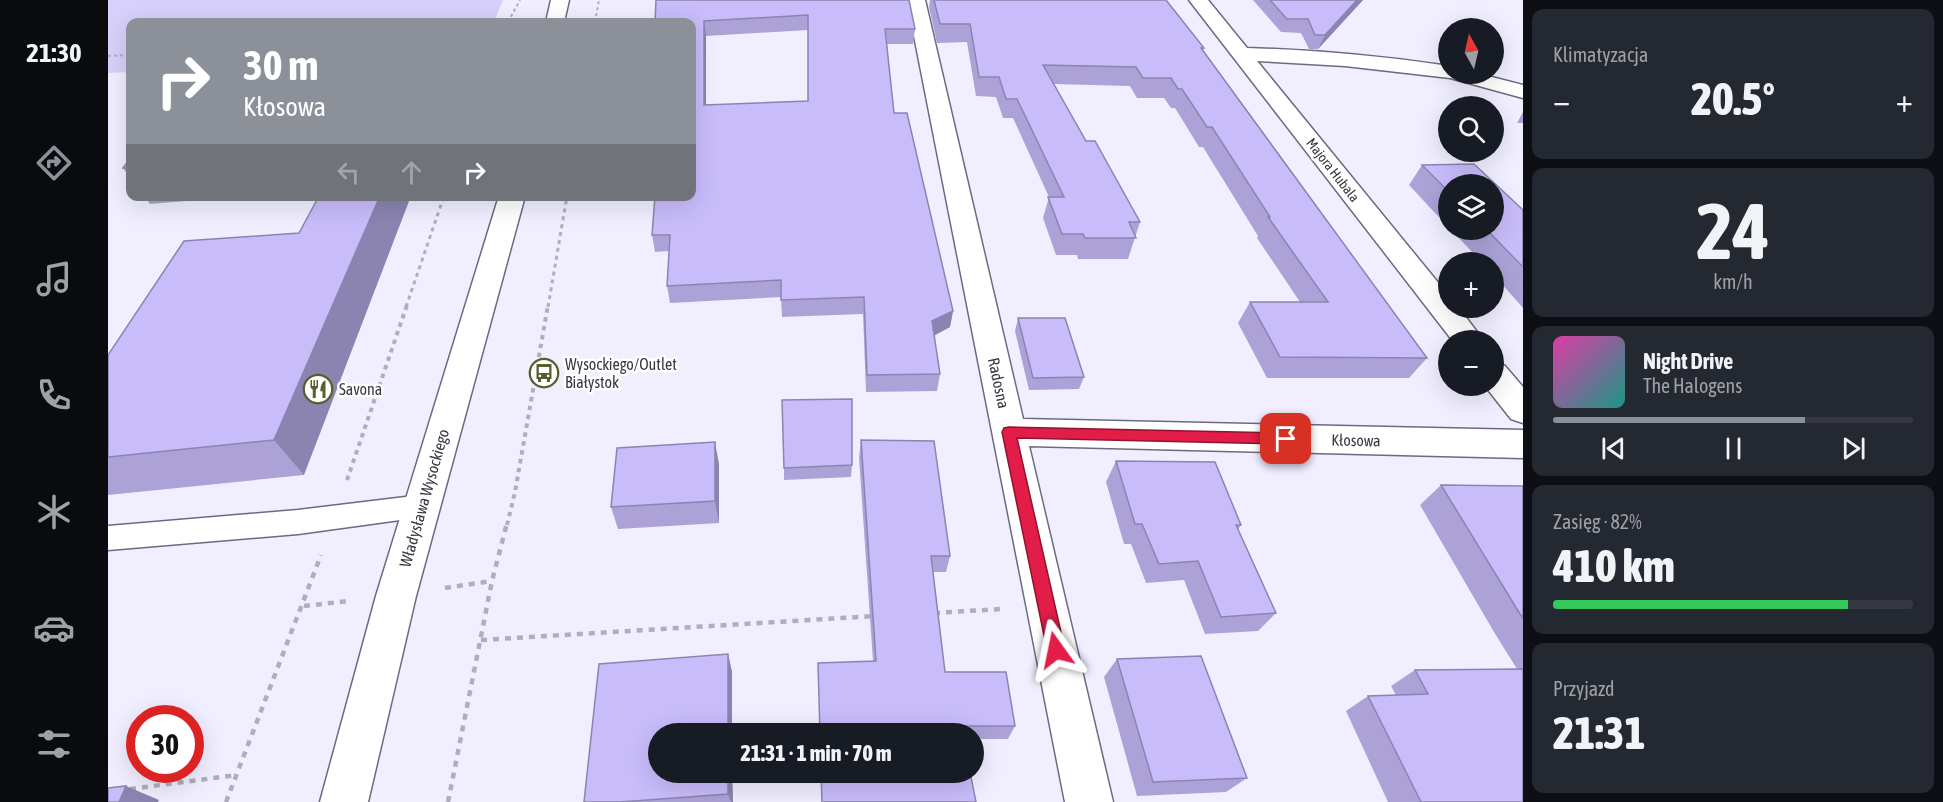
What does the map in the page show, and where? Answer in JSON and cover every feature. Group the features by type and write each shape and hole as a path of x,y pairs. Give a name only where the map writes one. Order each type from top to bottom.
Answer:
{"street":[{"path":"556,18 560,0"},
{"name":"Radosna","path":"916,0 1089,802"},
{"name":"Majora Hubala","path":"1198,0 1460,330"},
{"path":"1241,54 1328,56 1390,62 1438,70"},
{"path":"1494,84 1523,92"},
{"name":"Władysława Wysockiego","path":"344,802 396,596 511,201"},
{"path":"1504,386 1523,410"},
{"name":"Kłosowa","path":"1009,432 1523,444"}],"lane":[{"path":"108,538 334,518 422,506"}],"path":[{"path":"510,18 520,0"},
{"path":"596,18 599,0"},
{"path":"108,56 126,55"},
{"path":"226,802 304,606 442,201"},
{"path":"448,802 492,581 515,492 566,201"},
{"path":"929,613 1047,606"},
{"path":"481,640 881,616"},
{"path":"120,791 237,775"}],"shaded area":[{"path":"108,0 503,0 496,18 126,18 126,72 108,73"}],"building":[{"path":"656,0 909,0 915,29 885,29 894,113 907,113 953,311 932,321 940,374 867,375 864,297 781,300 781,280 667,286 670,235 652,235 655,201 696,201 696,18 655,18","holes":["808,15 808,101 704,105 704,21"]},
{"path":"934,0 1166,0 1204,48 1201,48 1427,358 1280,357 1250,302 1328,302 1268,217 1270,217 1212,127 1207,127 1182,89 1178,89 1171,78 1143,78 1136,67 1043,65 1086,141 1095,141 1140,222 1129,222 1136,238 1085,238 1083,234 1062,234 1048,197 1064,197 1017,99 1006,99 999,77 979,77 970,24 940,24"},
{"path":"1270,0 1357,0 1325,35 1315,35 1308,19 1287,19"},
{"path":"1474,164 1485,174 1438,174 1438,181 1422,165"},
{"path":"1504,192 1523,210 1523,267 1497,240 1504,240"},
{"path":"316,201 378,201 274,440 108,457 108,355 184,241 299,233"},
{"path":"1018,318 1065,318 1084,377 1033,378"},
{"path":"852,399 852,465 784,468 782,400"},
{"path":"861,440 934,441 950,556 931,556 945,672 1006,672 1015,726 984,726 984,723 820,723 818,663 876,661"},
{"path":"715,442 715,501 611,507 617,448"},
{"path":"1116,461 1215,462 1241,525 1236,525 1276,613 1221,617 1198,561 1159,564 1142,524 1135,524"},
{"path":"1441,485 1523,486 1523,618 1520,614"},
{"path":"728,654 728,723 648,723 648,783 728,783 728,794 620,802 584,802 599,664"},
{"path":"1201,656 1247,778 1153,782 1117,659"},
{"path":"1523,669 1523,802 1421,802 1368,696 1428,694 1415,670"},
{"path":"821,783 972,783 976,802 822,802"},
{"path":"126,786 119,802 108,802 108,788"}],"place":[{"name":"Wysockiego/Outlet Białystok","path":"544,373"},
{"name":"Savona","path":"318,389"}],"route":[{"path":"1056,650 1009,432 1286,439"}]}
